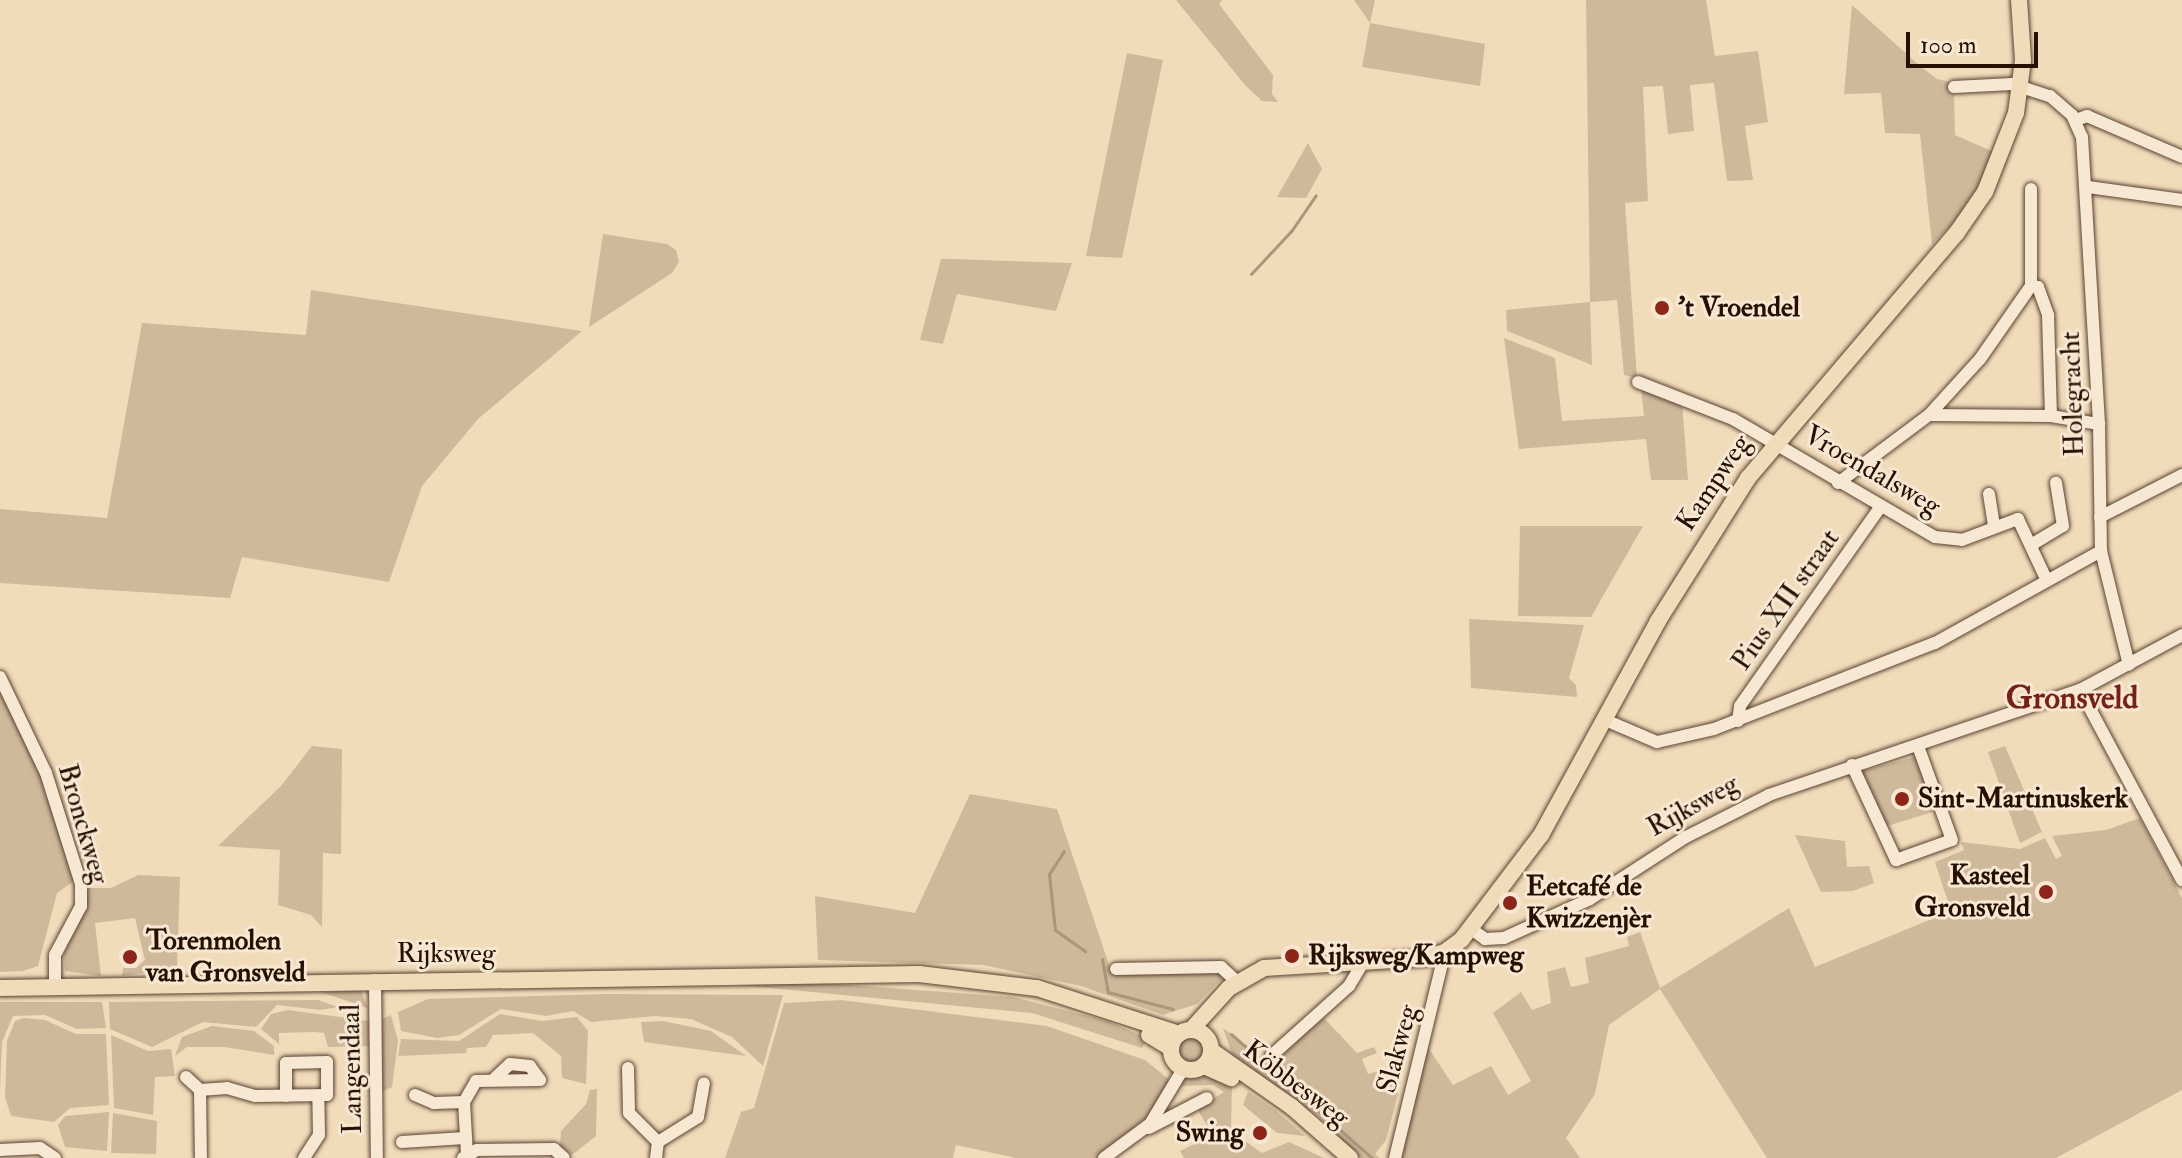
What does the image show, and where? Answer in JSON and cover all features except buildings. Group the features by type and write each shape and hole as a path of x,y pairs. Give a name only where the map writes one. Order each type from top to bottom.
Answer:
{"main road":[{"name":"Kampweg","path":"1470,928 1534,846 1697,554 1774,441 1977,205 2008,143 2020,87 2019,0"},
{"path":"1183,1069 1223,994 1237,982 1264,968 1362,964 1445,952 1470,928"},
{"name":"Rijksweg","path":"0,988 375,980 892,976 1058,1000 1194,1044"},
{"path":"1183,1069 1194,1044"},
{"name":"Köbbesweg","path":"1194,1044 1336,1158"},
{"name":"Köbbesweg","path":"1194,1044 1292,1107 1350,1158"}],"street":[{"path":"1954,87 2020,87 2053,98 2076,120 2087,116 2182,157"},
{"name":"Holegracht","path":"2076,120 2088,187 2099,424 2101,551 2129,665"},
{"path":"2088,187 2182,200"},
{"path":"1838,483 1929,415 1980,359 2031,286 2031,189"},
{"path":"2031,286 2044,299 2048,315 2051,416"},
{"name":"Vroendalsweg","path":"1638,382 1725,415 1774,441 1879,509 1951,541 1994,526"},
{"path":"1929,415 2051,416 2099,424"},
{"path":"2100,517 2182,475"},
{"path":"2031,545 2063,526 2056,483"},
{"path":"1989,494 1994,526 2018,519 2047,581"},
{"name":"Pius XII straat","path":"1738,721 1740,706 1879,509"},
{"path":"1603,719 1649,741 1678,741 1738,721 1935,643 2101,551"},
{"name":"Rijksweg","path":"1470,928 1495,941 1550,919 1713,822 1783,788 1918,746 2080,690 2182,635"},
{"name":"Bronckweg","path":"0,677 46,773 81,884 81,906 55,955 55,987"},
{"path":"2080,690 2182,880"},
{"path":"1852,765 1896,860 1952,840 1918,746"},
{"name":"Slakweg","path":"1395,1158 1445,952"},
{"path":"1271,1056 1349,986 1362,964"},
{"path":"1116,969 1221,967 1237,982"},
{"name":"Langendaal","path":"375,980 377,1158"},
{"path":"186,1077 200,1090 286,1096 318,1096 327,1095 327,1062 286,1063 286,1096"},
{"path":"628,1068 629,1113 658,1142"},
{"path":"1143,1131 1183,1069"},
{"path":"495,1078 476,1081 464,1102 465,1156 554,1149 564,1158"},
{"path":"658,1142 698,1117 704,1084"},
{"path":"200,1090 201,1158"},
{"path":"415,1095 434,1103 464,1102"},
{"path":"304,1158 319,1135 318,1096"},
{"path":"1104,1158 1143,1131 1207,1098"},
{"path":"402,1142 465,1138"},
{"path":"656,1158 658,1142"},
{"path":"0,1150 40,1148 55,1158"}],"shaded area":[{"path":"1176,0 1222,0 1219,4 1273,75 1272,94 1278,102 1262,101 1245,85"},
{"path":"1354,0 1375,0 1370,23"},
{"path":"1586,0 1706,0 1715,56 1758,51 1768,122 1745,126 1753,180 1727,181 1714,83 1690,85 1694,131 1668,134 1663,86 1643,87 1648,201 1625,203 1637,378 1624,375 1617,300 1590,302"},
{"path":"1852,5 1937,79 1963,85 1954,95 1955,135 1996,153 1963,213 1932,244 1920,134 1885,133 1881,93 1844,94"},
{"path":"1370,23 1485,44 1480,86 1362,67"},
{"path":"1127,53 1163,60 1122,258 1086,256"},
{"path":"1308,143 1322,169 1306,198 1277,197"},
{"path":"603,234 667,244 676,250 679,262 672,273 589,327"},
{"path":"941,259 1072,263 1056,311 957,294 943,344 920,340"},
{"path":"311,290 582,331 478,419 422,486 389,582 242,557 230,598 0,583 0,509 107,518 142,323 306,335"},
{"path":"1590,302 1592,365 1507,331 1506,310"},
{"path":"1504,338 1555,358 1562,421 1644,416 1641,389 1682,403 1688,480 1651,480 1646,439 1519,449"},
{"path":"1520,526 1643,526 1591,617 1518,616"},
{"path":"1469,619 1584,625 1569,678 1576,685 1577,697 1471,688"},
{"path":"0,688 39,768 74,881 57,893 38,966 23,971 0,972"},
{"path":"312,746 342,749 341,854 323,853 322,927 311,915 278,905 280,850 218,846 281,786"},
{"path":"2005,746 2042,832 2020,843 1988,752"},
{"path":"1918,756 1936,811 1884,827 1859,772"},
{"path":"970,794 1057,809 1110,968 1227,973 1197,1004 1163,1015 1081,986 983,965 818,960 815,896 915,913"},
{"path":"2140,818 2182,898 2182,1090 2056,1158 1767,1158 1660,989 1609,1025 1595,1094 1566,1138 1580,1158 1399,1158 1427,1046 1453,1085 1491,1066 1508,1095 1531,1081 1493,1013 1521,992 1532,1010 1551,1003 1547,972 1565,967 1571,987 1589,983 1585,958 1629,946 1627,937 1640,932 1660,988 1789,908 1815,967 1951,911 1935,862 1964,850 1961,842 2020,849 2045,838 2056,859 2062,856 2052,836 2106,830"},
{"path":"1795,835 1845,841 1847,867 1869,866 1874,883 1853,891 1821,892"},
{"path":"138,875 180,877 177,968 122,976 123,968 136,968 145,960 135,918 95,923 101,976 65,971 64,954 86,888 111,888"},
{"path":"823,983 1013,997 1107,1021 1147,1038 1142,1048 1032,1013 728,984"},
{"path":"348,991 361,991 368,1008 321,992"},
{"path":"608,994 783,995 763,1066 732,1037 691,1019 655,1016 591,1022 573,1011 546,1016 501,1009 459,1035 437,1038 401,1031 398,1012 428,999"},
{"path":"318,1000 338,1007 320,1010 277,1005 256,1027 203,1022 152,1047 110,1029 109,1002"},
{"path":"841,1000 1047,1026 1145,1060 1172,1082 1142,1126 1098,1158 1016,1158 956,1145 953,1158 725,1158 741,1112 754,1108 784,1003"},
{"path":"0,1002 102,1002 106,1028 77,1029 45,1015 13,1016 2,1042 0,1091"},
{"path":"288,1010 369,1021 369,1046 328,1047 324,1033 315,1032 279,1033 279,1044 261,1029 271,1014"},
{"path":"500,1014 542,1021 577,1017 588,1031 586,1084 562,1078 561,1056 533,1033 493,1035 486,1047 467,1048 466,1053 398,1056 401,1039 459,1041"},
{"path":"391,1015 398,1041 392,1087 381,1092 382,1019"},
{"path":"23,1018 45,1020 76,1034 106,1034 109,1105 70,1108 54,1122 11,1116 5,1097 7,1041 15,1021"},
{"path":"1324,1018 1357,1053 1374,1047 1377,1053 1362,1059 1368,1074 1383,1070 1398,1094 1386,1140 1375,1154 1379,1158 1360,1158 1318,1116 1233,1057 1223,1028 1269,1062"},
{"path":"663,1021 711,1031 746,1056 644,1042 641,1022"},
{"path":"212,1026 254,1031 274,1046 274,1055 224,1047 187,1047 175,1056 182,1037"},
{"path":"111,1035 148,1051 171,1049 175,1076 155,1077 153,1115 114,1108"},
{"path":"1191,1037 1200,1041 1204,1050 1200,1059 1191,1063 1182,1059 1178,1050 1182,1041"},
{"path":"1206,1070 1232,1082 1231,1131 1262,1153 1289,1142 1324,1158 1184,1158 1180,1151 1213,1135 1197,1109 1224,1092 1213,1085 1178,1086 1187,1075"},
{"path":"597,1089 596,1136 572,1155 560,1146 561,1131 586,1104 590,1090"},
{"path":"1248,1092 1305,1136 1277,1133 1243,1105"},
{"path":"109,1112 107,1151 65,1147 58,1125 65,1116"},
{"path":"113,1113 157,1121 156,1154 111,1153"}],"waterway":[{"path":"1251,274 1292,230 1316,195"},
{"path":"1064,851 1049,874 1055,930 1085,951"},
{"path":"1102,959 1108,992 1173,1009"},
{"path":"1231,1034 1372,1158"}],"place":[{"name":"'t Vroendel","path":"1662,308"},
{"name":"Sint-Martinuskerk","path":"1902,799"},
{"name":"Kasteel Gronsveld","path":"2046,892"},
{"name":"Eetcafé de Kwizzenjèr","path":"1510,903"},
{"name":"Rijksweg/Kampweg","path":"1292,956"},
{"name":"Torenmolen van Gronsveld","path":"130,957"},
{"name":"Swing","path":"1260,1133"}],"district":[{"name":"Gronsveld","path":"2072,698"}]}
